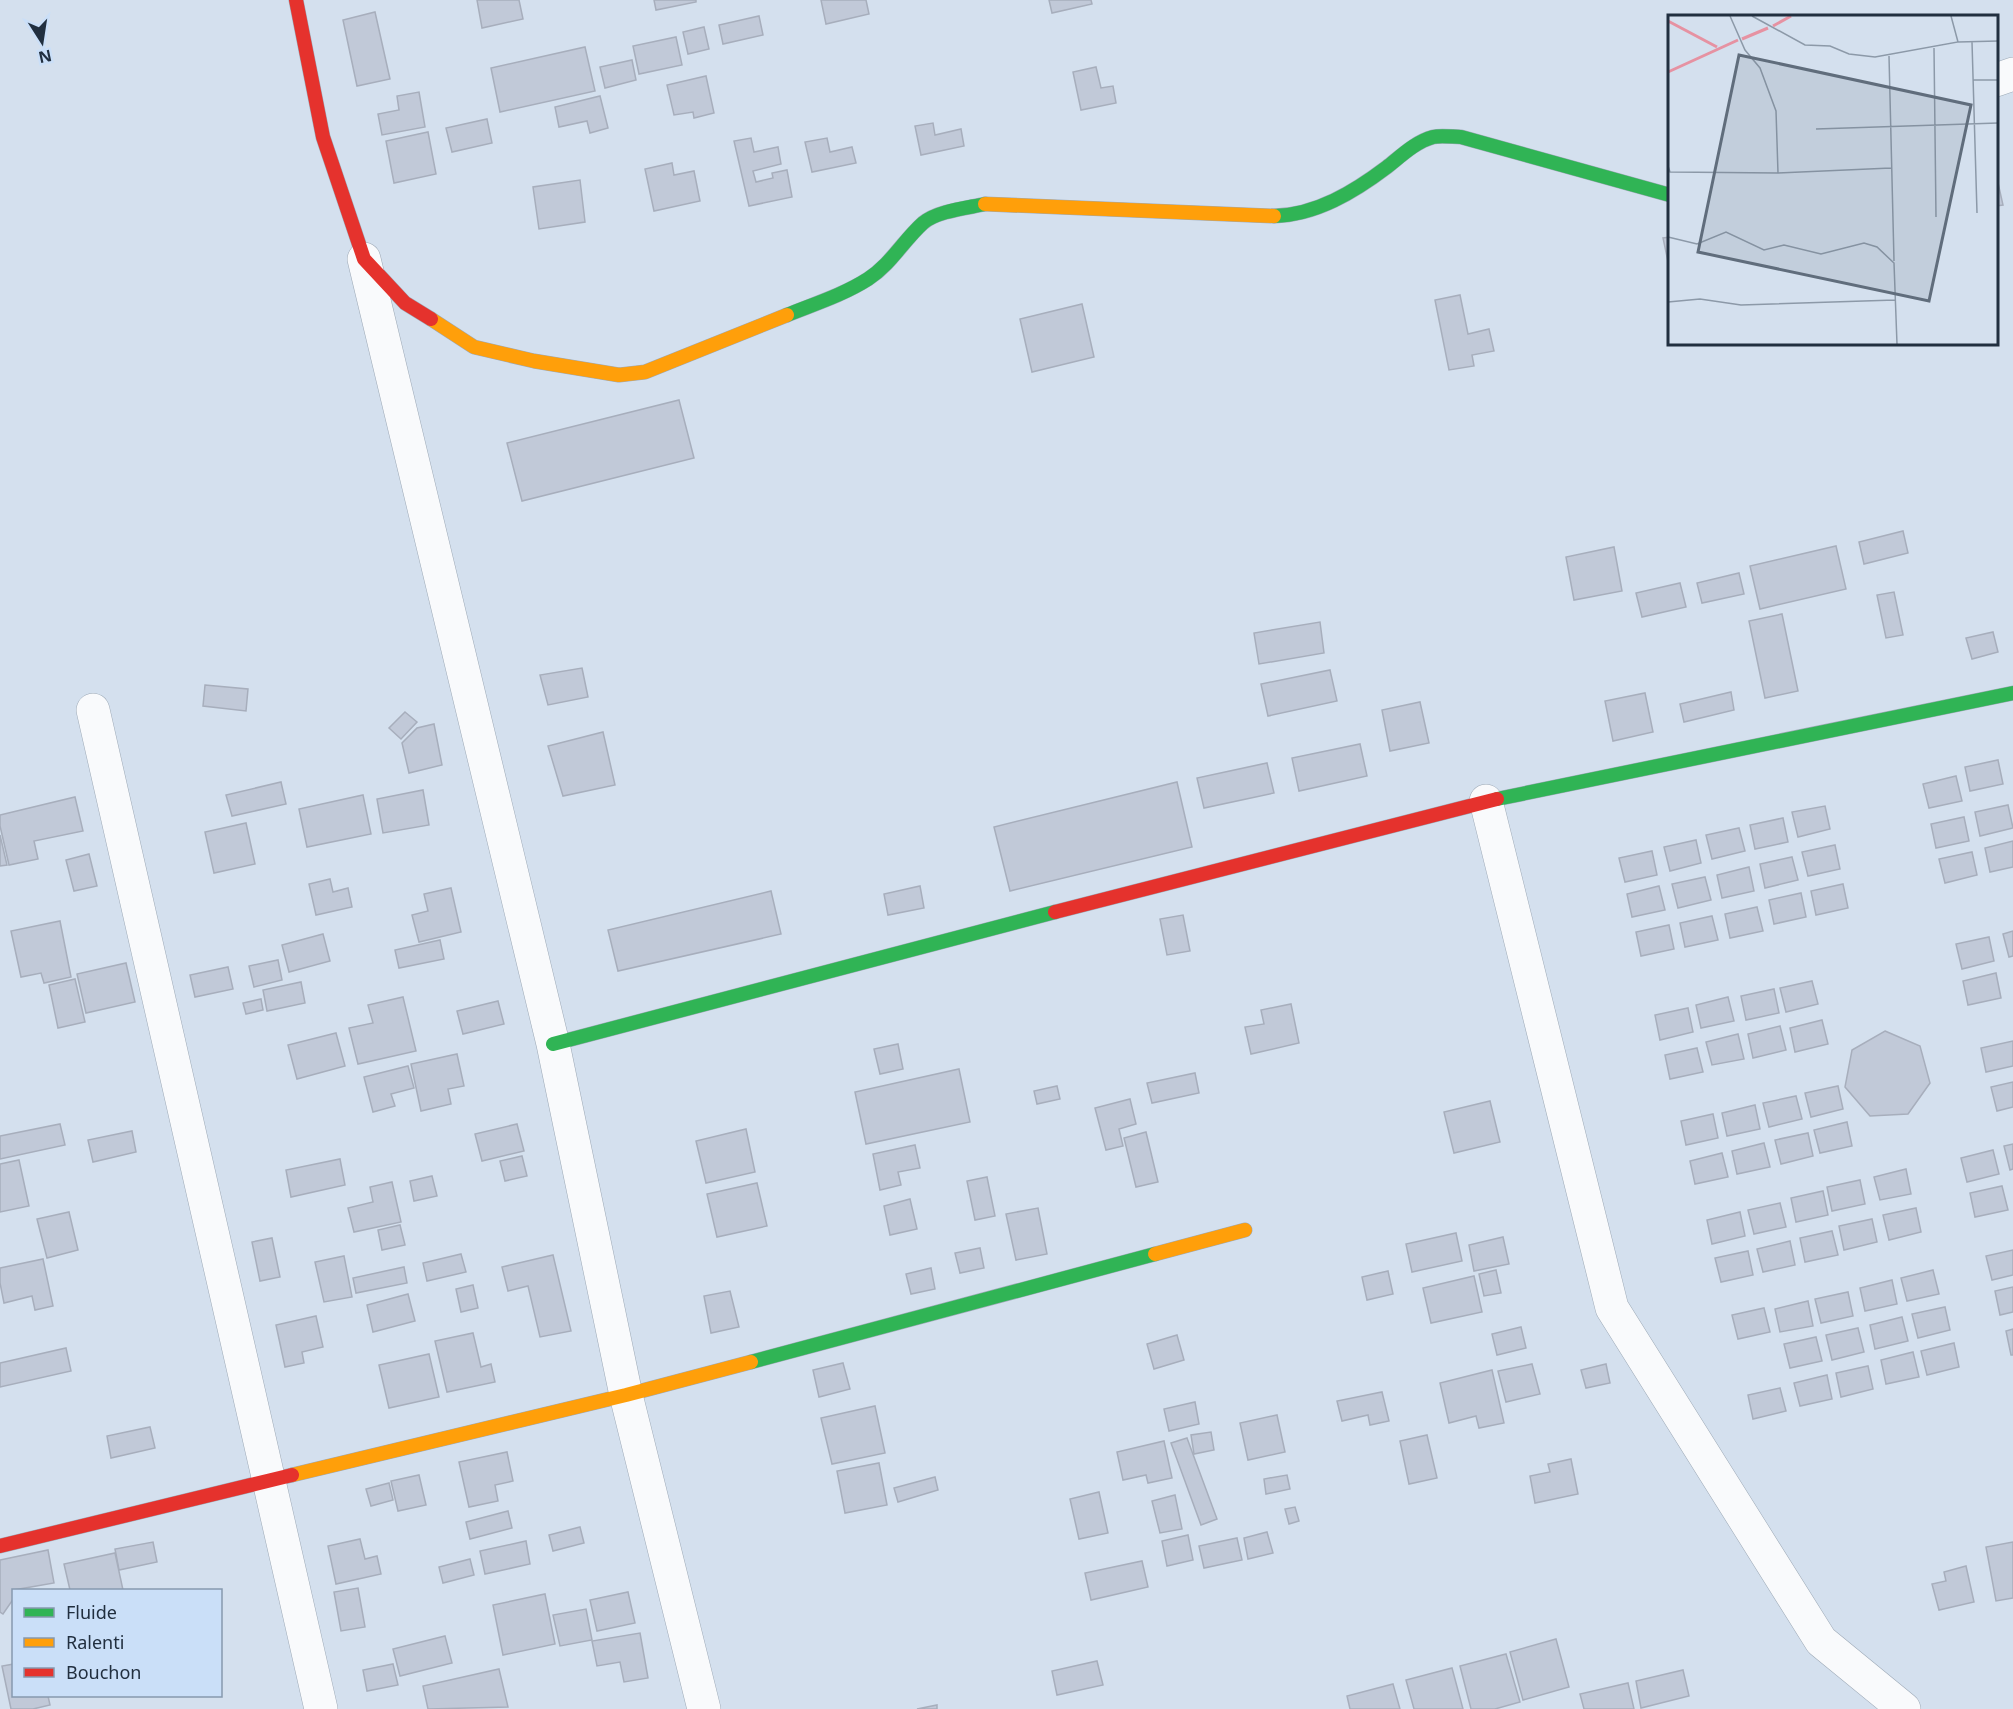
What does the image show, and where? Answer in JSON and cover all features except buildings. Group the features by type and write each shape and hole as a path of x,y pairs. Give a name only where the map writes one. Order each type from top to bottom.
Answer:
{"street":[{"path":"296,0 324,137 364,259 553,1044 626,1395 704,1709"},
{"path":"1998,80 2013,74"},
{"path":"364,259 405,303 474,347 534,361 618,375 645,372 837,294 867,280 888,264 924,222 948,212 985,204 1277,216 1308,212 1332,202 1386,168 1409,149 1434,137 1461,137 1668,194"},
{"path":"553,1044 745,992 1486,801 2013,693"},
{"path":"93,710 321,1709"},
{"path":"1486,801 1612,1308 1821,1641 1904,1709"},
{"path":"0,1546 626,1395 1245,1230"}],"traffic: fast":[{"path":"1274,216 1290,215 1320,207 1348,193 1414,146 1426,139 1440,136 1461,137 1668,194"},
{"path":"787,315 839,295 868,279 929,219 953,210 985,204"},
{"path":"1497,799 2013,693"},
{"path":"553,1044 1055,912"},
{"path":"751,1362 1155,1254"}],"traffic: slow":[{"path":"985,204 1274,216"},
{"path":"431,319 474,347 534,361 619,375 645,372 787,315"},
{"path":"1155,1254 1245,1230"},
{"path":"292,1475 626,1395 751,1362"}],"traffic: jam":[{"path":"296,0 323,137 364,259 405,303 431,319"},
{"path":"1055,912 1497,799"},
{"path":"0,1546 292,1475"}]}
